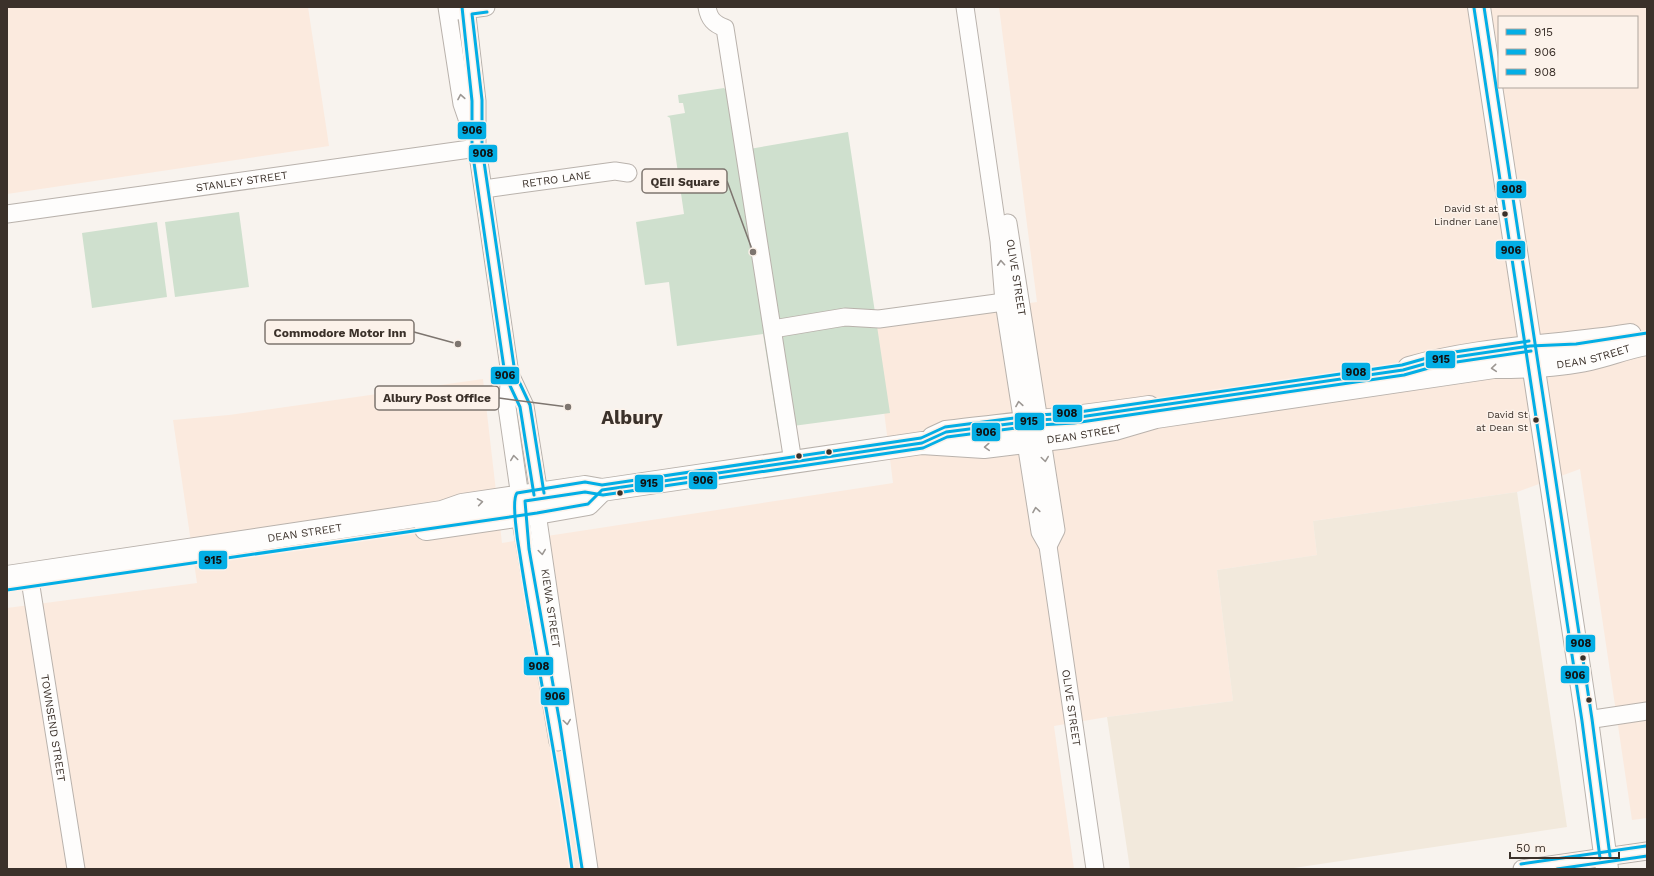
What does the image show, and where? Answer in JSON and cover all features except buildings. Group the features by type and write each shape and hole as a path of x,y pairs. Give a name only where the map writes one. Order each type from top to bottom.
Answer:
{"main road":[{"path":"1479,7 1587,720 1606,863"},
{"name":"DEAN STREET","path":"7,590 30,580 529,505 588,504 602,490 922,443 984,448 1032,431 1115,429 1156,417 1494,367 1576,344 1647,333"},
{"name":"DEAN STREET","path":"1531,356 1590,359 1647,344"},
{"name":"DEAN STREET","path":"7,577 30,580"}],"street":[{"path":"447,10 486,7"},
{"path":"707,7 714,24 725,28 793,462"},
{"name":"OLIVE STREET","path":"965,7 996,177 1004,302 1032,431"},
{"name":"OLIVE STREET","path":"976,7 996,177 1032,431 1040,532 1048,546 1095,869"},
{"name":"KIEWA STREET","path":"466,8 477,101 477,148"},
{"name":"KIEWA STREET","path":"447,10 462,104 477,148 510,374 525,406 529,505 544,620 580,847 589,869"},
{"name":"STANLEY STREET","path":"7,214 477,148"},
{"name":"RETRO LANE","path":"484,189 615,171 628,173"},
{"path":"773,329 845,317 879,319 1004,302"},
{"name":"TOWNSEND STREET","path":"30,580 76,869"},
{"path":"1587,720 1647,711"},
{"name":"KIEWA STREET","path":"577,869 580,847"},
{"path":"1522,869 1606,863 1647,851"}],"shaded area":[{"path":"7,7 308,7 329,146 7,194"},
{"path":"999,7 1647,7 1647,818 1632,820 1580,469 1517,492 1313,521 1317,555 1217,570 1233,701 1107,717 1054,726 1074,869 7,869 7,608 197,583 173,420 229,415 483,379 502,543 893,483 873,323 1037,302"},
{"path":"1517,492 1567,827 1287,869 1130,869 1107,717 1233,701 1217,570 1317,555 1313,521"}],"green space":[{"path":"724,88 729,94 738,151 848,132 890,413 778,428 763,334 677,346 669,282 645,285 636,222 684,214 670,118 667,116 685,113 683,103 679,103 678,95"},
{"path":"239,212 249,287 175,297 165,222"},
{"path":"157,222 167,297 92,308 82,233"}],"transit line":[{"name":"906","path":"462,7 472,101 472,149 505,375 520,407 534,495"},
{"name":"908","path":"1484,7 1592,719 1610,856"},
{"name":"906","path":"1474,8 1582,721 1600,858"},
{"name":"908","path":"487,12 472,14 482,100 482,148 515,373 530,405 544,493"},
{"name":"915","path":"7,590 537,513 588,504 602,490 922,443 946,432 1039,420 1073,418 1403,370 1442,359 1530,346 1576,344 1647,333"},
{"name":"908","path":"572,869 518,542 515,513 515,497 517,493 585,482 602,485 921,438 945,427 1038,415 1072,413 1402,365 1441,354 1529,341"},
{"name":"906","path":"582,868 560,724 529,549 525,501 585,492 603,495 923,448 947,437 1039,425 1074,423 1404,375 1443,364 1531,351"},
{"name":"908","path":"1521,864 1646,846"},
{"name":"906","path":"1557,869 1647,856"}],"place":[{"name":"David St at Lindner Lane","path":"1505,214"},
{"name":"QEII Square","path":"753,252"},
{"name":"Commodore Motor Inn","path":"458,344"},
{"name":"Albury Post Office","path":"568,407"},
{"name":"David St at Dean St","path":"1536,420"}],"district":[{"name":"Albury","path":"632,417"}]}
